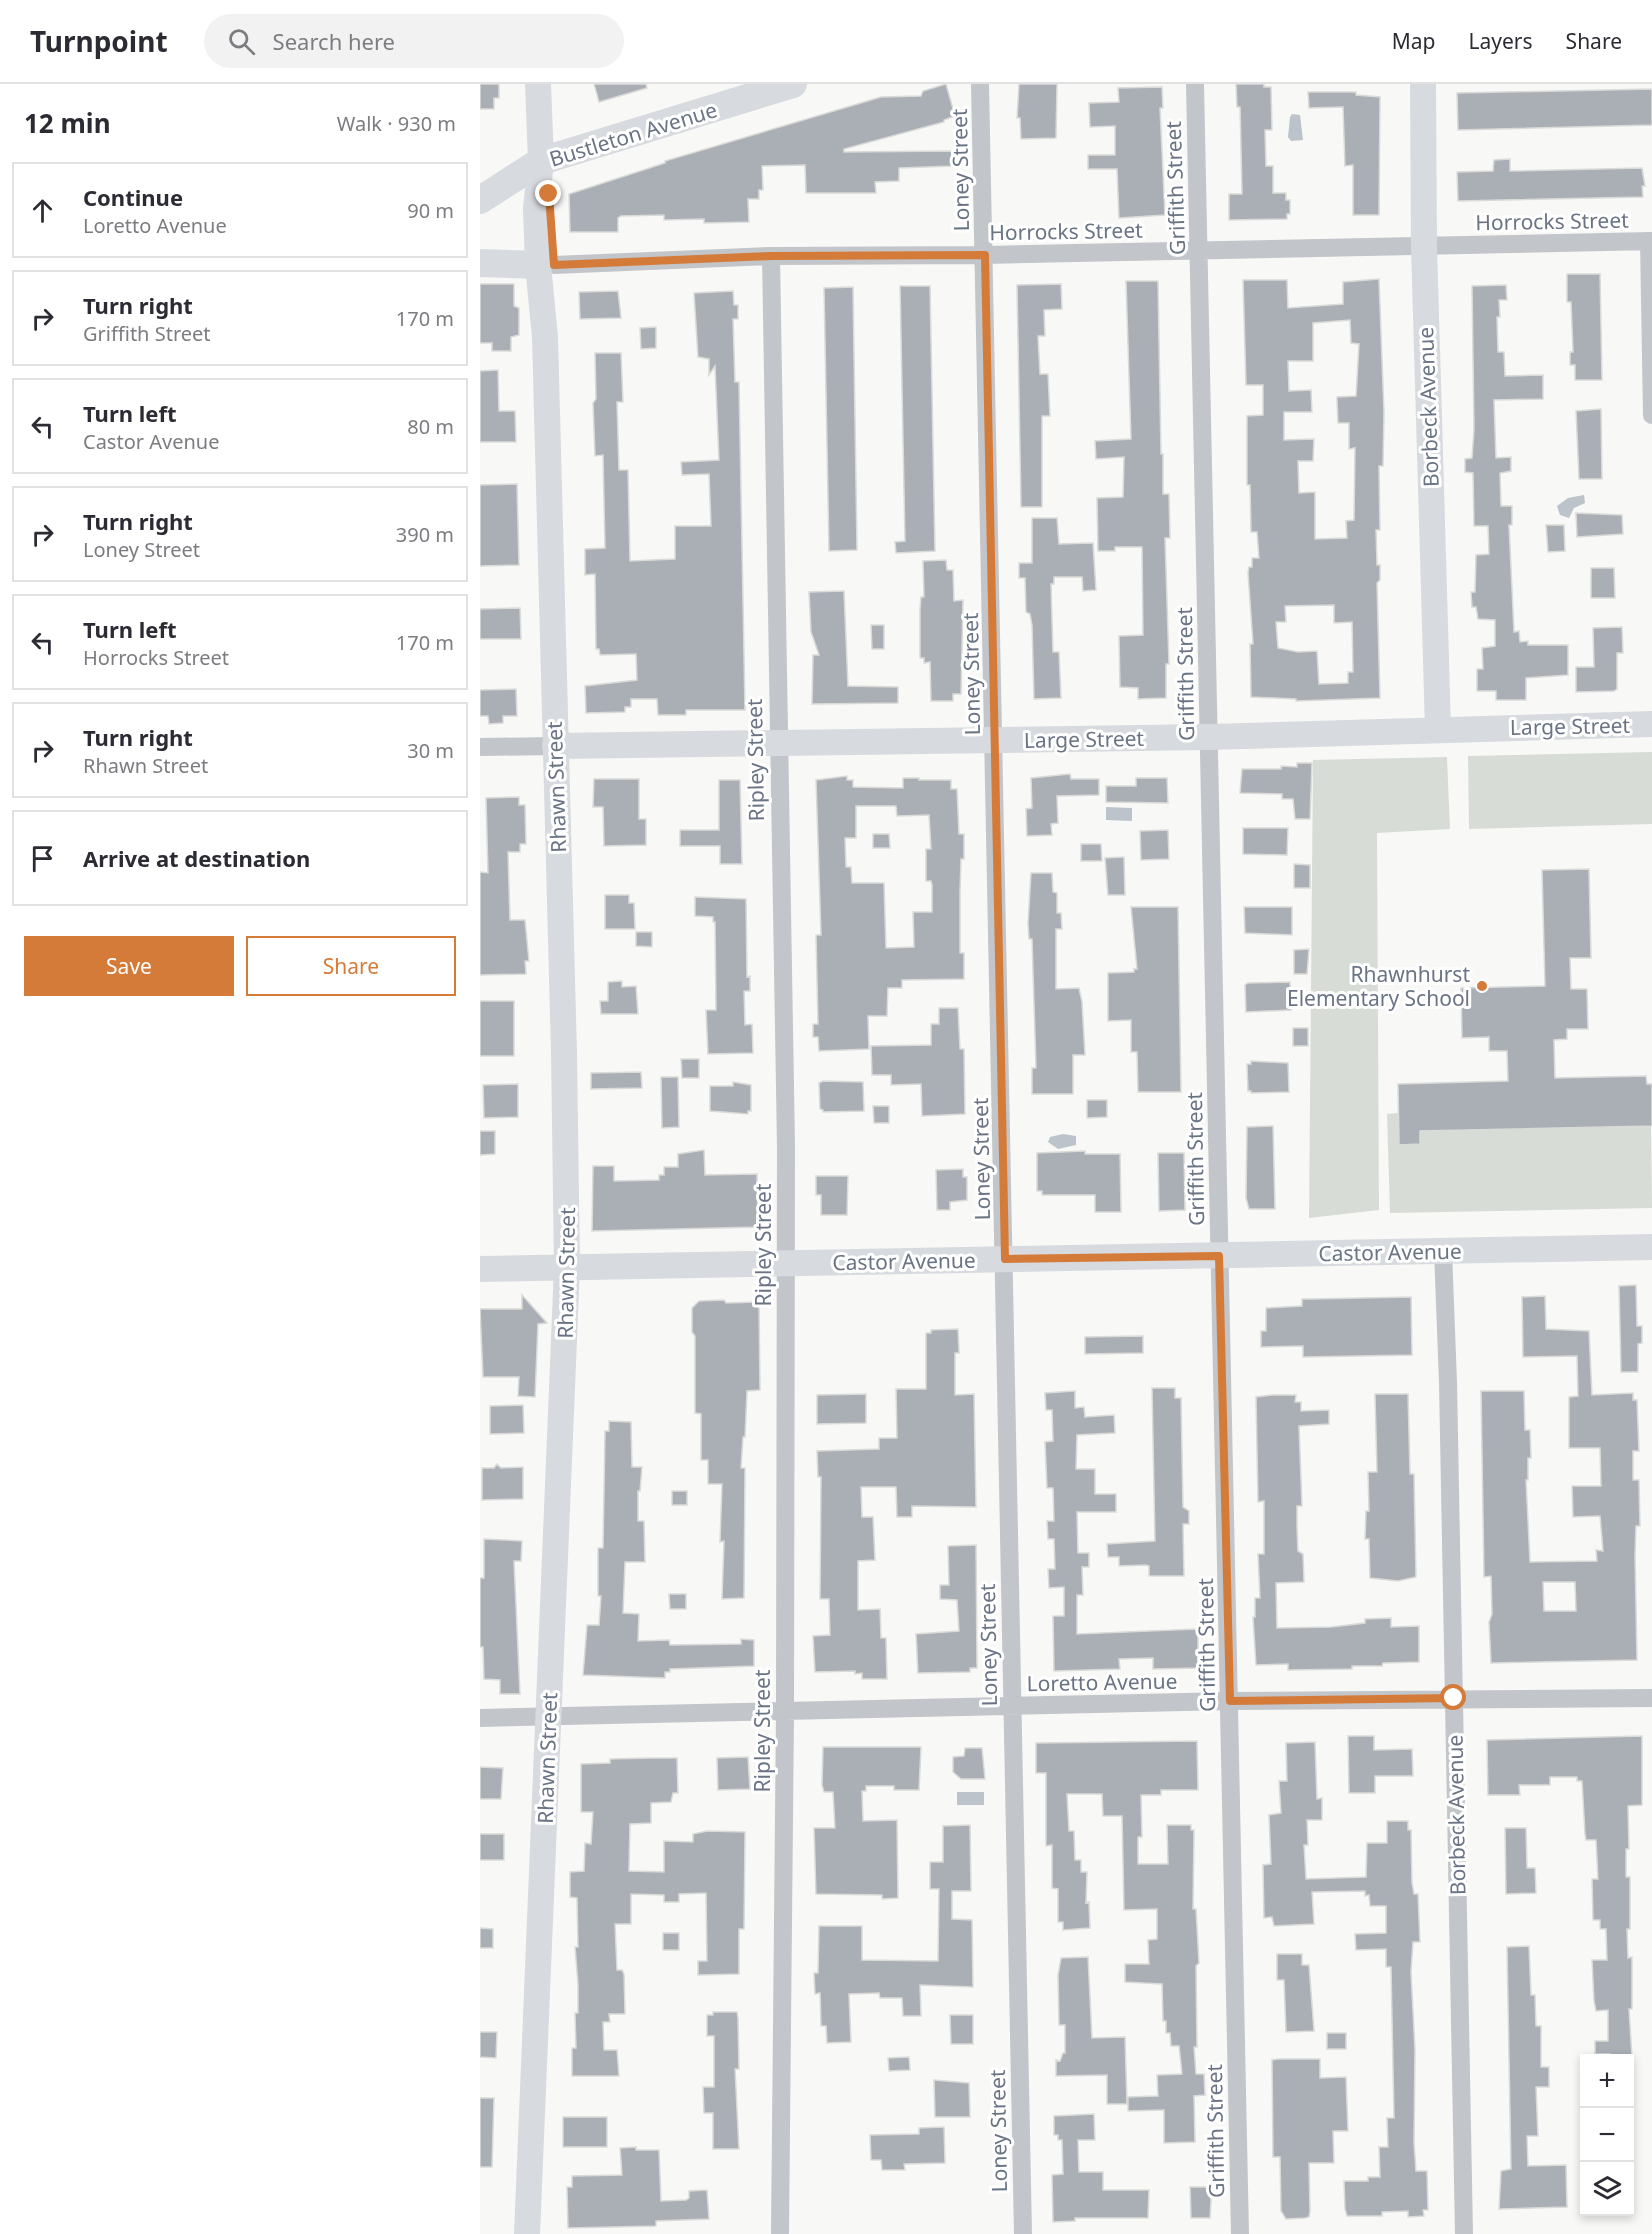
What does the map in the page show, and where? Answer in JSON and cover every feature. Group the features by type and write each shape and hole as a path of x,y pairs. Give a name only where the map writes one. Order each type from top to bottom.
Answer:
{"main road":[{"name":"Rhawn Street","path":"527,2234 567,1267 564,1053 544,310 546,265 536,208 542,161 538,84"},
{"name":"Bustleton Avenue","path":"480,200 542,161 793,84"},
{"name":"Borbeck Avenue","path":"1423,84 1424,246 1438,729"},
{"path":"480,263 546,265"},
{"name":"Large Street","path":"555,746 1209,737 1652,724"},
{"name":"Castor Avenue","path":"480,1269 1652,1247"}],"street":[{"name":"Loney Street","path":"980,84 1023,2234"},
{"name":"Griffith Street","path":"1195,84 1240,2234"},
{"name":"Horrocks Street","path":"546,265 771,256 985,255 1650,241"},
{"path":"1650,241 1652,415"},
{"name":"Ripley Street","path":"771,256 777,742 784,997 786,1264 780,2234"},
{"name":"Large Street","path":"480,747 555,746"},
{"name":"Borbeck Avenue","path":"1443,1251 1464,2234"},
{"name":"Loretto Avenue","path":"480,1718 1230,1701 1652,1698"}],"shaded area":[{"path":"1292,114 1300,115 1303,140 1291,141 1288,137"},
{"path":"1584,495 1585,503 1574,508 1569,518 1560,515 1557,506 1568,498"},
{"path":"1652,752 1652,824 1469,829 1468,756"},
{"path":"1447,757 1450,829 1377,833 1379,1210 1309,1218 1313,760"},
{"path":"1106,807 1132,808 1132,821 1106,820"},
{"path":"1398,1113 1399,1145 1420,1144 1420,1131 1651,1126 1652,1208 1390,1213 1387,1114"},
{"path":"1063,1134 1076,1136 1076,1145 1058,1149 1048,1142 1050,1137"},
{"path":"957,1792 984,1792 984,1805 957,1805"}],"building":[{"path":"480,84 499,84 499,98 494,98 494,109 480,109"},
{"path":"594,84 646,84 647,88 599,102"},
{"path":"946,84 955,116 944,122 844,149 844,152 952,151 952,166 899,168 899,181 875,182 876,193 806,193 805,165 762,166 763,190 759,190 759,199 748,199 749,222 704,223 704,219 664,220 664,215 621,216 618,218 618,232 570,232 569,194 665,163 665,161 881,97 921,96 923,91"},
{"path":"1019,84 1057,84 1056,138 1021,139 1020,118 1017,118"},
{"path":"1236,84 1264,84 1264,87 1271,87 1272,130 1265,130 1266,166 1273,166 1273,193 1286,193 1286,200 1290,200 1290,214 1287,214 1287,219 1229,220 1229,194 1242,194 1240,107 1237,107"},
{"path":"1162,87 1163,108 1160,108 1165,215 1119,218 1117,169 1088,169 1088,155 1115,155 1115,126 1090,127 1089,103 1119,102 1118,88"},
{"path":"1652,89 1652,125 1458,130 1457,93"},
{"path":"1308,92 1356,92 1356,95 1380,97 1379,215 1353,215 1353,165 1345,166 1343,107 1309,108"},
{"path":"1510,159 1510,171 1642,168 1645,186 1642,186 1643,197 1458,201 1457,172 1493,171 1494,160"},
{"path":"1567,274 1600,274 1602,380 1575,380 1575,365 1570,365 1570,352 1573,352 1571,302 1567,302"},
{"path":"1379,279 1384,413 1383,466 1379,466 1380,530 1376,530 1377,565 1380,565 1380,580 1377,583 1380,698 1296,701 1296,699 1251,697 1250,644 1253,644 1248,573 1249,567 1252,567 1252,558 1259,558 1257,532 1251,532 1250,485 1247,485 1247,416 1263,415 1263,385 1246,385 1243,280 1287,280 1288,308 1343,304 1343,282","holes":["1350,320 1351,343 1359,344 1356,396 1337,397 1337,401 1338,423 1349,423 1349,449 1355,448 1354,520 1346,521 1347,538 1315,539 1315,492 1299,493 1298,461 1313,461 1314,439 1284,440 1284,412 1312,412 1311,390 1289,391 1288,361 1313,361 1313,323","1334,605 1334,623 1352,622 1353,672 1348,672 1348,683 1319,684 1317,651 1298,652 1278,648 1276,622 1286,622 1285,606"]},
{"path":"1126,281 1158,281 1161,454 1163,454 1163,494 1169,494 1170,538 1165,538 1169,664 1166,664 1166,698 1138,699 1138,688 1120,687 1119,636 1143,635 1142,547 1115,547 1115,551 1098,551 1097,498 1123,497 1124,457 1096,459 1095,441 1131,439"},
{"path":"480,284 514,284 514,306 519,308 519,335 511,337 511,351 492,351 492,343 480,343"},
{"path":"1061,284 1062,309 1044,310 1045,336 1038,336 1040,374 1048,374 1050,416 1042,416 1042,507 1021,507 1017,285"},
{"path":"1506,285 1507,300 1499,300 1500,317 1497,317 1498,352 1504,352 1505,376 1543,375 1543,399 1494,400 1496,458 1511,457 1511,471 1500,473 1501,506 1512,506 1512,525 1509,525 1514,632 1519,631 1520,642 1528,641 1528,645 1568,645 1568,675 1526,678 1526,700 1496,700 1496,691 1477,691 1477,669 1483,669 1482,648 1495,646 1495,620 1478,619 1476,607 1472,607 1471,592 1475,592 1476,555 1489,554 1488,526 1474,526 1473,473 1465,472 1465,459 1472,458 1474,429 1472,286"},
{"path":"900,286 930,286 935,551 896,553 895,542 905,541"},
{"path":"853,287 857,550 829,551 824,288"},
{"path":"618,291 621,318 580,319 579,292"},
{"path":"733,291 734,305 738,305 738,319 733,319 735,382 739,382 745,710 686,710 686,715 658,715 657,699 631,699 631,707 625,707 625,712 586,713 585,686 637,680 636,654 600,655 599,649 596,649 595,574 585,575 585,549 605,548 603,455 595,456 593,403 596,399 595,353 621,353 623,402 617,402 619,470 628,470 630,561 675,559 675,526 711,526 709,474 682,475 681,462 719,460 715,366 709,375 709,359 698,357 694,293"},
{"path":"656,327 656,348 641,349 640,328"},
{"path":"498,370 499,411 515,411 516,442 480,442 480,371"},
{"path":"1601,409 1602,479 1579,479 1576,411"},
{"path":"517,484 519,565 480,566 480,485"},
{"path":"1576,513 1622,515 1623,534 1577,537"},
{"path":"1032,518 1057,518 1059,544 1093,543 1096,590 1083,591 1082,577 1054,577 1054,584 1051,584 1053,652 1059,652 1061,698 1034,699 1032,625 1030,614 1026,612 1025,578 1019,578 1019,563 1032,563"},
{"path":"1546,525 1564,525 1565,551 1548,552"},
{"path":"946,560 947,570 953,570 954,601 963,600 961,694 953,694 953,701 931,701 930,662 924,663 924,658 920,658 920,609 921,597 924,597 923,561"},
{"path":"1591,568 1614,568 1615,598 1591,598"},
{"path":"844,591 848,686 898,687 898,703 812,704 813,655 819,655 811,632 809,592"},
{"path":"520,608 521,639 480,639 480,609"},
{"path":"871,625 884,625 884,649 872,649"},
{"path":"1622,627 1623,653 1617,653 1617,689 1576,692 1576,667 1594,667 1593,628"},
{"path":"516,689 517,716 503,716 503,723 489,724 488,716 480,716 480,690"},
{"path":"1297,763 1312,763 1310,819 1295,819 1293,799 1282,799 1282,794 1240,793 1242,769 1281,769 1281,766 1297,767"},
{"path":"1070,774 1071,779 1099,779 1099,795 1057,796 1058,823 1051,824 1052,835 1027,836 1026,809 1032,808 1031,778"},
{"path":"847,776 847,780 853,780 853,787 903,788 903,778 951,780 951,789 957,789 959,834 964,834 964,859 961,859 960,953 964,953 964,979 902,980 902,988 888,988 887,1016 868,1016 869,1049 819,1051 818,1037 813,1037 813,1024 818,1024 816,935 821,935 816,780","holes":["856,806 896,806 897,816 929,815 931,849 926,849 926,881 931,881 932,885 932,912 913,912 914,947 886,948 884,883 852,883 851,867 846,867 845,838 856,838"]},
{"path":"1136,778 1167,778 1168,803 1106,802 1106,786 1136,786"},
{"path":"594,779 639,779 639,819 646,819 646,845 604,846 603,807 593,807"},
{"path":"719,780 740,780 742,864 720,864 720,846 680,846 680,830 719,830"},
{"path":"519,797 519,805 525,805 526,844 520,844 520,852 508,852 510,920 525,920 529,961 525,961 526,974 480,975 480,872 488,873 486,798"},
{"path":"1243,828 1288,828 1287,855 1243,854"},
{"path":"1168,830 1169,859 1141,860 1140,831"},
{"path":"873,834 889,834 890,848 873,848"},
{"path":"1081,844 1101,844 1102,861 1081,861"},
{"path":"1124,857 1125,895 1108,895 1105,858"},
{"path":"1294,864 1310,865 1310,888 1294,888"},
{"name":"Rhawnhurst Elementary School","path":"1589,869 1591,958 1570,958 1571,989 1587,989 1588,1029 1567,1029 1567,1039 1554,1040 1555,1078 1646,1076 1647,1084 1652,1084 1652,1126 1420,1131 1420,1144 1399,1145 1398,1084 1508,1081 1507,1051 1489,1051 1489,1037 1462,1038 1461,988 1545,986 1542,870"},
{"path":"1031,873 1052,873 1053,892 1057,893 1057,913 1061,913 1062,929 1056,929 1056,989 1079,988 1082,1002 1085,1055 1073,1055 1073,1094 1032,1094 1032,1068 1036,1068 1032,939 1029,939 1028,923"},
{"path":"605,895 629,895 629,903 634,903 635,929 605,929"},
{"path":"695,897 746,899 747,977 750,976 750,991 744,991 745,1025 752,1024 753,1053 708,1054 706,1010 716,1010 715,922 713,922 713,917 695,916"},
{"path":"1131,907 1178,907 1181,1092 1138,1092 1137,1052 1131,1052 1131,1020 1108,1021 1108,973 1134,972 1134,969 1137,969"},
{"path":"1244,907 1292,907 1292,935 1245,933"},
{"path":"636,932 652,932 652,947 636,946"},
{"path":"1309,949 1307,974 1294,974 1294,950"},
{"path":"622,981 622,987 636,986 638,1014 601,1014 600,1001 608,1001 608,982"},
{"path":"1290,982 1291,1010 1246,1012 1245,985"},
{"path":"480,1001 514,1001 514,1056 480,1056"},
{"path":"939,1008 958,1008 960,1049 964,1049 965,1114 922,1116 921,1084 891,1085 891,1075 872,1075 871,1046 931,1045 931,1024 939,1024"},
{"path":"1293,1028 1308,1028 1308,1046 1293,1046"},
{"path":"681,1059 699,1059 699,1078 682,1078"},
{"path":"1251,1061 1288,1063 1289,1092 1251,1093 1248,1091 1247,1064 1251,1064"},
{"path":"641,1072 642,1088 591,1089 591,1073"},
{"path":"661,1077 678,1077 679,1127 662,1128"},
{"path":"823,1081 863,1082 864,1111 823,1112 820,1109 819,1083"},
{"path":"733,1082 751,1085 751,1111 748,1111 748,1114 710,1111 710,1086 733,1086"},
{"path":"518,1084 518,1117 484,1118 483,1085"},
{"path":"1087,1100 1107,1100 1107,1117 1087,1118"},
{"path":"873,1106 889,1106 889,1123 874,1123"},
{"path":"1273,1126 1275,1209 1249,1209 1246,1198 1247,1127"},
{"path":"480,1131 495,1131 495,1154 480,1155"},
{"path":"704,1150 705,1175 757,1174 758,1227 592,1231 593,1166 614,1166 614,1181 659,1180 659,1175 664,1175 664,1167 678,1167 678,1154"},
{"path":"1085,1151 1085,1154 1120,1154 1121,1212 1095,1212 1095,1195 1042,1195 1042,1191 1037,1191 1037,1153"},
{"path":"1158,1153 1184,1153 1185,1210 1159,1211"},
{"path":"963,1169 963,1177 967,1177 967,1200 950,1202 950,1210 937,1210 936,1170"},
{"path":"816,1176 848,1176 847,1215 821,1215 821,1195 816,1195"},
{"path":"1636,1285 1637,1326 1642,1326 1642,1343 1638,1344 1638,1372 1621,1372 1619,1286"},
{"path":"522,1295 547,1323 538,1324 535,1397 518,1396 519,1377 483,1377 480,1309 522,1309"},
{"path":"1545,1296 1546,1329 1589,1331 1592,1395 1633,1393 1633,1400 1637,1400 1639,1451 1633,1451 1633,1480 1639,1480 1640,1526 1636,1526 1635,1555 1637,1660 1491,1663 1489,1622 1492,1614 1491,1576 1484,1577 1481,1391 1524,1391 1525,1430 1530,1430 1531,1458 1528,1458 1528,1480 1526,1480 1530,1562 1597,1561 1596,1550 1603,1551 1600,1516 1573,1517 1572,1486 1601,1486 1600,1448 1569,1448 1569,1397 1578,1396 1577,1356 1523,1357 1522,1297","holes":["1543,1582 1575,1582 1576,1611 1544,1611"]},
{"path":"1411,1297 1412,1355 1303,1357 1303,1346 1261,1347 1261,1331 1266,1331 1266,1308 1302,1306 1302,1299"},
{"path":"724,1300 726,1303 759,1302 760,1390 747,1391 745,1437 743,1437 741,1468 745,1468 744,1598 722,1599 724,1541 720,1542 722,1484 708,1484 708,1460 701,1460 701,1414 695,1413 695,1336 692,1332 692,1308 699,1301"},
{"path":"958,1329 959,1353 955,1353 955,1395 974,1394 976,1507 912,1506 912,1517 897,1517 896,1487 861,1487 862,1517 873,1517 875,1560 858,1561 858,1610 880,1609 881,1638 886,1638 887,1679 862,1679 862,1673 855,1674 855,1671 815,1672 813,1636 830,1635 829,1599 820,1599 821,1477 818,1477 817,1451 879,1449 879,1438 897,1438 896,1389 926,1389 926,1333 931,1333 931,1330"},
{"path":"1143,1336 1143,1353 1085,1354 1085,1337"},
{"path":"1152,1388 1175,1388 1175,1398 1181,1398 1183,1507 1189,1511 1189,1524 1183,1524 1184,1576 1149,1576 1149,1566 1119,1566 1119,1557 1108,1557 1107,1544 1155,1541"},
{"path":"1075,1391 1075,1408 1084,1407 1085,1417 1114,1415 1115,1433 1077,1435 1076,1469 1095,1469 1095,1494 1116,1494 1116,1512 1077,1512 1078,1553 1089,1553 1089,1567 1082,1567 1083,1595 1077,1595 1077,1634 1198,1629 1198,1668 1153,1669 1153,1658 1119,1659 1120,1669 1054,1671 1053,1616 1064,1616 1064,1587 1049,1588 1048,1569 1055,1569 1054,1539 1048,1539 1047,1521 1054,1521 1053,1488 1047,1488 1045,1442 1053,1441 1052,1410 1046,1410 1045,1393"},
{"path":"866,1394 866,1423 817,1424 817,1395"},
{"path":"1375,1394 1408,1394 1410,1474 1414,1474 1416,1577 1398,1581 1370,1578 1369,1539 1365,1539 1366,1511 1369,1511 1368,1472 1377,1472"},
{"path":"1296,1395 1295,1402 1301,1402 1301,1411 1329,1410 1329,1424 1299,1426 1302,1506 1297,1506 1297,1527 1298,1551 1303,1554 1304,1582 1276,1583 1277,1628 1331,1627 1365,1623 1365,1619 1391,1618 1391,1627 1419,1626 1419,1662 1352,1666 1352,1669 1288,1670 1288,1664 1256,1665 1253,1617 1255,1617 1255,1598 1260,1598 1258,1554 1264,1554 1264,1501 1258,1502 1256,1397"},
{"path":"523,1405 524,1433 490,1434 490,1406"},
{"path":"609,1421 631,1422 632,1467 642,1467 640,1491 638,1491 638,1521 644,1521 645,1562 625,1562 623,1613 639,1614 638,1641 669,1640 670,1645 741,1644 741,1639 754,1640 754,1666 670,1669 670,1672 665,1672 665,1678 583,1675 587,1625 599,1625 601,1596 598,1596 598,1548 603,1548 605,1431 609,1431"},
{"path":"497,1464 501,1468 523,1467 523,1499 482,1500 482,1468 494,1468"},
{"path":"672,1491 687,1491 687,1505 672,1505"},
{"path":"484,1539 522,1541 521,1561 514,1561 520,1694 500,1694 500,1680 484,1679 483,1647 480,1647 480,1578 484,1578"},
{"path":"976,1545 977,1668 970,1668 970,1672 918,1673 916,1634 959,1631 957,1600 940,1599 940,1585 949,1585 948,1546"},
{"path":"669,1594 686,1594 686,1609 670,1609"},
{"path":"1348,1736 1374,1736 1374,1750 1412,1749 1413,1776 1375,1776 1375,1793 1349,1793"},
{"path":"1642,1736 1642,1805 1628,1806 1629,1849 1626,1849 1626,1877 1630,1877 1630,1929 1627,1929 1628,1958 1632,1957 1632,2009 1629,2009 1632,2054 1595,2054 1595,2041 1608,2041 1608,2010 1596,2011 1592,1960 1607,1960 1606,1929 1600,1929 1600,1920 1593,1920 1592,1879 1598,1879 1596,1840 1586,1840 1582,1781 1577,1781 1577,1777 1550,1777 1550,1785 1519,1785 1520,1795 1488,1795 1487,1740"},
{"path":"1197,1741 1198,1790 1161,1790 1161,1795 1141,1795 1142,1837 1138,1837 1138,1864 1168,1864 1167,1825 1191,1825 1191,1830 1194,1830 1193,1909 1196,1909 1199,1963 1196,1966 1197,2047 1194,2047 1196,2074 1204,2074 1205,2095 1194,2096 1195,2142 1164,2143 1164,2110 1128,2111 1128,2097 1158,2096 1157,2075 1182,2074 1179,2046 1171,2046 1170,2033 1166,2033 1166,2021 1163,2021 1162,1984 1125,1982 1125,1964 1149,1964 1148,1940 1157,1939 1157,1909 1124,1910 1122,1816 1103,1816 1102,1794 1067,1794 1069,1831 1074,1831 1075,1860 1081,1860 1081,1872 1087,1872 1086,1903 1089,1902 1090,1928 1063,1930 1063,1922 1058,1922 1058,1889 1052,1888 1052,1845 1046,1846 1046,1773 1036,1773 1036,1743"},
{"path":"1315,1742 1317,1799 1322,1798 1322,1820 1307,1820 1308,1845 1304,1845 1306,1879 1366,1877 1367,1843 1387,1843 1387,1821 1408,1821 1408,1830 1411,1830 1412,1883 1414,1894 1418,1894 1420,1942 1413,1942 1411,1972 1415,2050 1414,2143 1416,2171 1427,2171 1428,2210 1423,2210 1424,2216 1408,2217 1408,2211 1382,2212 1382,2216 1347,2216 1345,2209 1344,2181 1368,2181 1368,2177 1380,2177 1379,2147 1388,2147 1387,2118 1394,2118 1391,1967 1386,1967 1386,1949 1356,1950 1355,1934 1386,1933 1386,1906 1370,1906 1369,1895 1365,1896 1365,1891 1312,1892 1314,1924 1274,1926 1272,1917 1264,1918 1263,1865 1271,1864 1269,1815 1281,1813 1279,1781 1287,1781 1286,1743"},
{"path":"823,1747 921,1747 919,1790 894,1790 894,1786 866,1786 866,1791 862,1791 863,1821 897,1820 898,1898 882,1899 882,1895 816,1894 814,1828 835,1828 833,1792 824,1792 822,1785"},
{"path":"965,1748 982,1748 985,1779 961,1779 953,1772 953,1757 964,1756"},
{"path":"748,1757 750,1789 718,1790 717,1758"},
{"path":"677,1758 678,1793 673,1793 671,1802 651,1803 651,1823 630,1824 629,1871 664,1872 664,1841 693,1842 693,1834 707,1831 745,1832 744,1929 739,1929 739,1974 698,1975 698,1961 707,1961 706,1893 679,1894 679,1902 664,1902 664,1895 631,1894 631,1924 615,1924 617,1970 622,1970 624,1974 625,2014 609,2014 610,2022 603,2022 604,2050 617,2050 619,2076 572,2076 572,2048 576,2048 575,2013 578,2013 575,1947 578,1947 577,1898 570,1897 570,1872 584,1871 585,1843 591,1844 593,1812 581,1812 581,1764 610,1763 610,1759"},
{"path":"480,1767 503,1768 501,1799 480,1799"},
{"path":"970,1825 971,1891 952,1891 952,1919 972,1920 973,1987 920,1985 921,2016 903,2016 902,1998 880,1998 879,1993 849,1994 851,2042 827,2043 826,2026 821,2026 820,1993 815,1994 814,1973 818,1973 819,1926 862,1926 862,1960 938,1961 939,1889 930,1889 930,1862 943,1862 943,1826"},
{"path":"1505,1828 1526,1828 1527,1868 1535,1868 1536,1893 1506,1894"},
{"path":"480,1834 504,1834 504,1860 480,1860"},
{"path":"480,1928 493,1929 493,1948 480,1948"},
{"path":"663,1933 679,1933 679,1950 663,1950"},
{"path":"1529,1946 1531,1995 1535,1995 1536,2026 1541,2026 1541,2067 1549,2067 1549,2087 1536,2087 1538,2136 1527,2136 1528,2166 1566,2165 1567,2207 1499,2209 1501,2171 1511,2169 1507,1947"},
{"path":"1277,1954 1302,1954 1302,1965 1309,1965 1314,2031 1286,2032 1284,1980 1277,1980"},
{"path":"1088,1957 1092,2038 1125,2037 1127,2104 1107,2104 1107,2075 1056,2076 1056,2060 1060,2061 1065,2053 1065,2025 1059,2025 1058,1975 1061,1958"},
{"path":"713,2012 737,2012 739,2069 735,2069 739,2149 713,2149 713,2113 704,2113 703,2087 714,2087 714,2036 707,2036 707,2015 713,2015"},
{"path":"950,2015 973,2015 973,2044 951,2044"},
{"path":"480,2032 497,2032 496,2058 480,2057"},
{"path":"1327,2033 1346,2033 1346,2049 1327,2049"},
{"path":"909,2057 910,2070 889,2071 888,2058"},
{"path":"1320,2059 1320,2078 1346,2077 1348,2131 1333,2131 1334,2163 1309,2163 1310,2211 1309,2217 1305,2218 1286,2219 1281,2211 1280,2157 1273,2157 1272,2060"},
{"path":"934,2080 969,2083 970,2117 935,2117"},
{"path":"480,2098 494,2098 492,2167 480,2167"},
{"path":"1094,2114 1095,2140 1078,2140 1079,2172 1103,2172 1103,2190 1149,2190 1148,2218 1075,2218 1075,2221 1053,2222 1052,2175 1063,2174 1062,2140 1058,2140 1058,2135 1054,2135 1054,2116"},
{"path":"563,2117 607,2117 607,2147 563,2147"},
{"path":"944,2127 945,2163 904,2164 905,2170 882,2170 881,2160 871,2160 870,2135 919,2134 919,2128"},
{"path":"636,2147 636,2150 659,2150 661,2201 686,2200 689,2198 689,2191 707,2190 709,2219 656,2221 656,2226 568,2228 567,2187 572,2187 572,2176 622,2175 620,2148"},
{"path":"1190,2187 1209,2187 1210,2218 1191,2218"}],"place":[{"name":"Rhawnhurst Elementary School","path":"1482,986"}],"route":[{"path":"549,194 552,204 554,265 771,256 985,255 1005,1259 1219,1256 1230,1701 1454,1698"}]}
